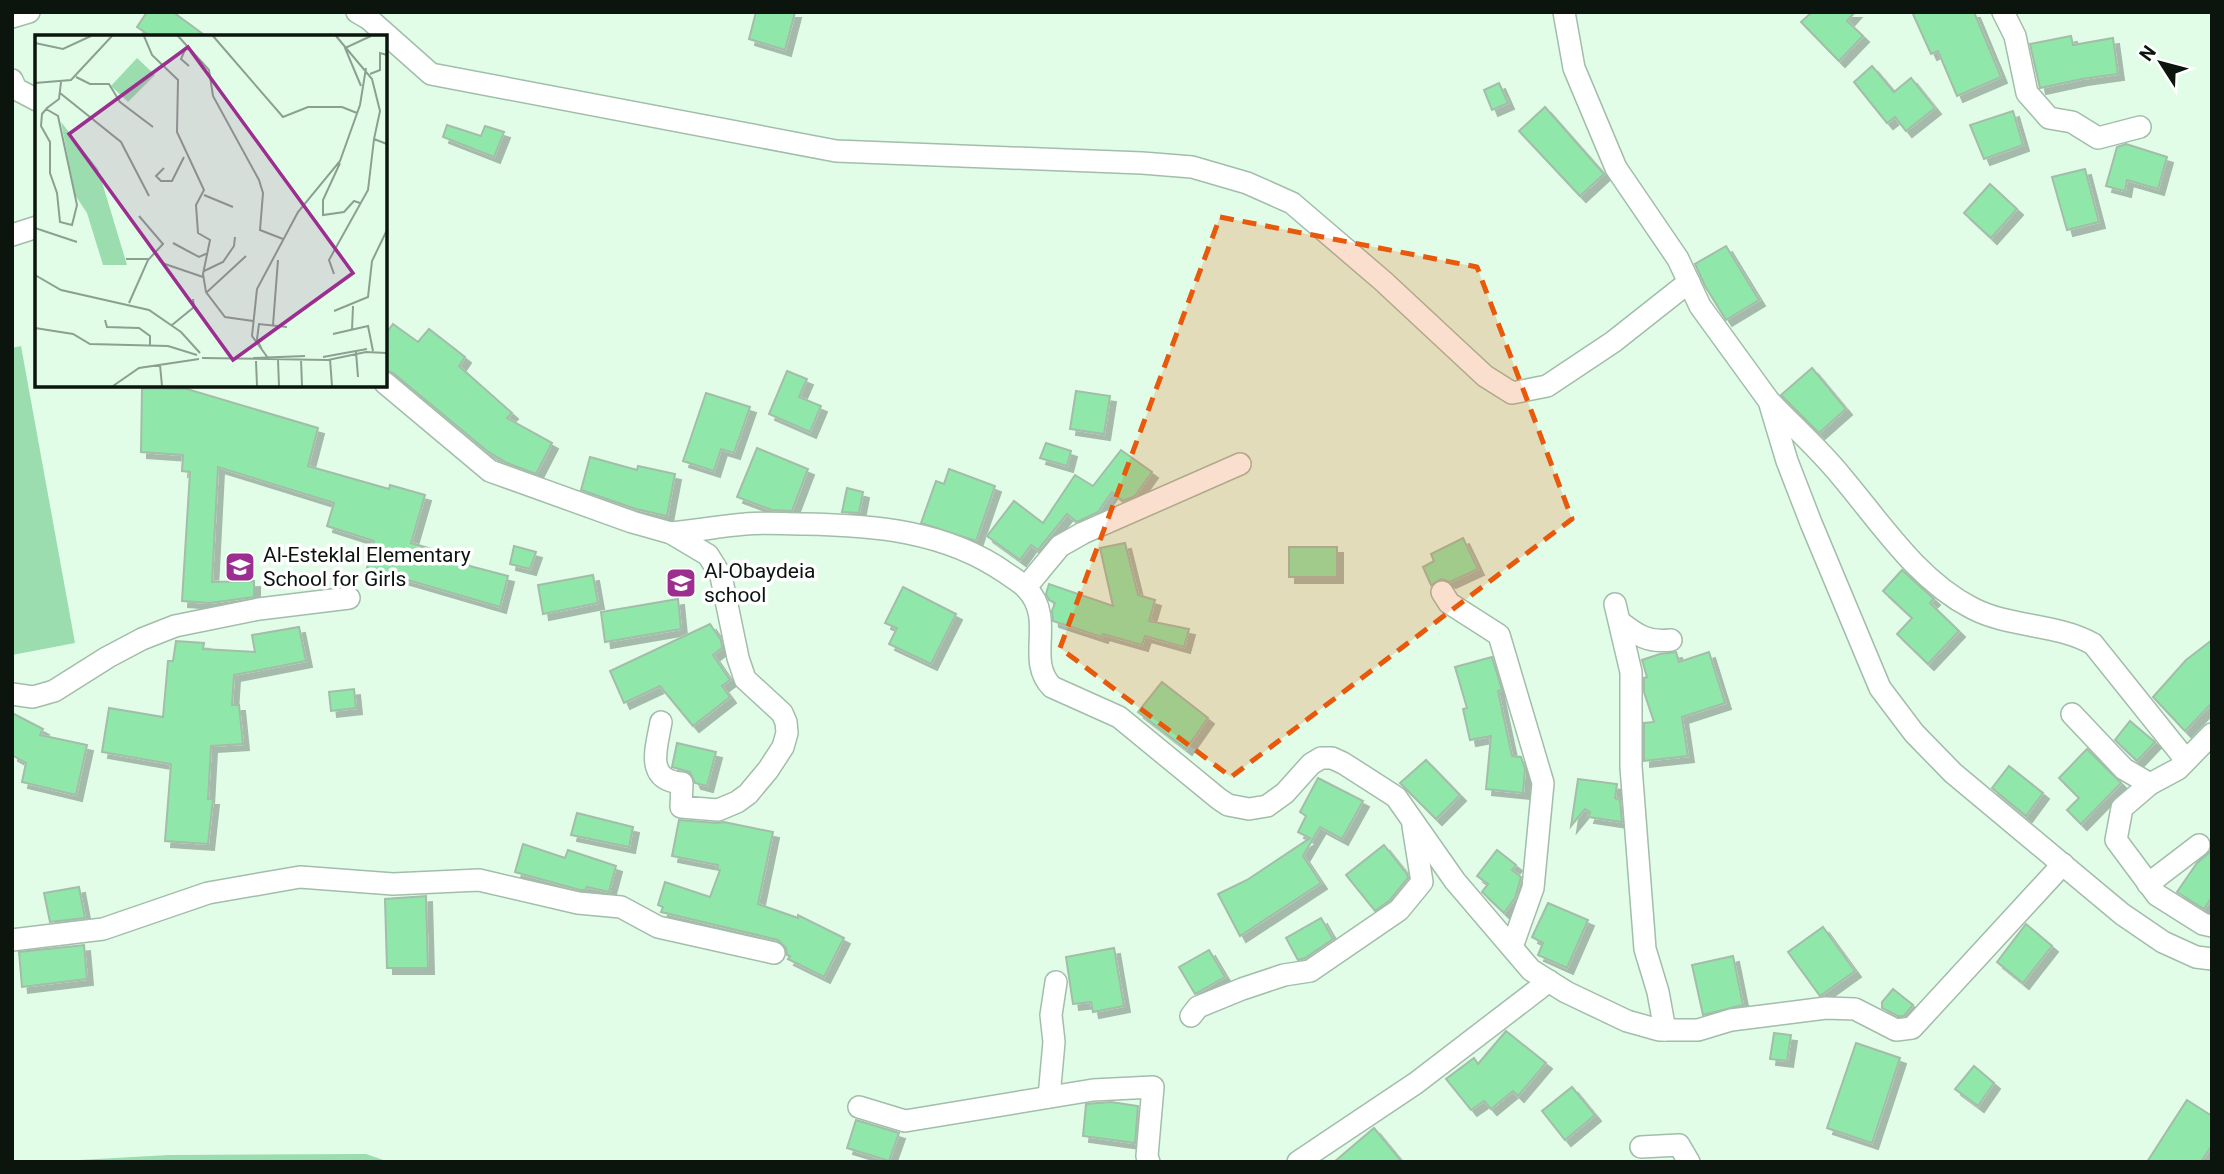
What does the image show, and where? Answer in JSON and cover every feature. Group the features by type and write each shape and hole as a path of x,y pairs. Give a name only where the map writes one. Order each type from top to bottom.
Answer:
{"street":[{"path":"12,17 29,12"},
{"path":"357,12 369,19 431,74 836,151 1142,163 1192,167 1247,183 1292,203 1485,376 1512,393 1547,386 1613,342 1689,282"},
{"path":"1564,12 1574,68 1616,168 1678,259 1700,306 1769,401 1839,472 1902,550 1943,589 1971,608 1990,616 2012,623 2076,634 2093,644 2186,760"},
{"path":"2003,12 2015,36 2027,93 2049,118 2072,122 2098,138 2140,127"},
{"path":"12,80 16,89 35,99"},
{"path":"12,234 35,227"},
{"path":"387,385 490,471 632,522 671,533 708,555 721,576 745,679 758,694 782,713 787,733 783,747 748,794 718,810 681,807 682,783 669,782 656,770 662,723"},
{"path":"1769,401 1787,461 1880,688 1914,733 1953,773 2122,914 2163,942 2196,957 2212,959"},
{"path":"1026,587 1060,546 1083,533 1240,464"},
{"path":"671,533 745,524 842,525 895,529 954,545 996,566 1026,587 1038,603 1041,614 1040,662 1044,679 1063,693 1119,718 1228,805 1249,810 1267,806 1285,793 1311,764 1321,758 1332,758 1396,797 1455,881 1531,970 1627,1021 1665,1030 1698,1030 1731,1020 1826,1008 1854,1009 1896,1030 1912,1028 2063,864"},
{"path":"1443,592 1449,603 1498,630 1543,783 1533,888 1512,947"},
{"path":"12,694 33,697 54,691 108,657 175,626 259,609 349,598"},
{"path":"1665,1030 1658,992 1645,949 1631,767 1631,672 1617,613 1643,639 1671,640"},
{"path":"2072,714 2124,769 2150,784"},
{"path":"2212,734 2178,769 2150,784 2122,808 2116,840 2157,895 2203,924 2212,926"},
{"path":"1191,1016 1198,1007 1242,989 1284,975 1310,971 1399,910 1422,882 1412,820"},
{"path":"2148,884 2199,845"},
{"path":"12,940 103,929 208,893 300,877 393,884 479,880 578,903 621,907 659,927 774,953"},
{"path":"1298,1162 1416,1083 1549,981"},
{"path":"1049,1097 1054,1042 1051,1015 1056,982"},
{"path":"859,1107 905,1121 1093,1090 1153,1087 1147,1156 1149,1162"},
{"path":"1641,1147 1679,1145 1689,1162"}],"highlighted area":[{"path":"1220,217 1477,267 1572,519 1231,777 1060,648"}],"green space":[{"path":"21,346 75,643 12,655 12,348"},
{"path":"366,1154 389,1162 43,1162 169,1155"}],"building":[{"path":"147,12 173,12 204,35 149,35 137,27"},
{"path":"756,12 795,12 785,50 749,39"},
{"path":"1812,12 1855,12 1847,21 1863,36 1839,61 1801,22"},
{"path":"1912,12 1974,12 2001,77 1957,96 1938,51 1931,54"},
{"path":"2071,36 2073,45 2113,38 2118,74 2040,88 2030,44"},
{"path":"1872,66 1894,92 1911,78 1935,108 1906,131 1895,117 1887,123 1854,82"},
{"path":"1499,83 1508,103 1492,110 1484,90"},
{"path":"1545,107 1604,174 1580,196 1519,131"},
{"path":"2013,111 2023,145 1984,159 1970,125"},
{"path":"447,125 481,136 485,126 504,132 494,157 443,137"},
{"path":"2126,144 2167,157 2158,189 2127,180 2125,191 2106,186 2117,147"},
{"path":"2085,169 2099,222 2067,230 2052,177"},
{"path":"1990,184 2017,209 1991,238 1964,213"},
{"path":"1726,246 1759,300 1726,320 1695,264"},
{"path":"393,324 418,342 429,329 465,357 459,366 512,413 507,418 552,443 536,474 507,463 487,451 387,371 387,332"},
{"path":"1812,368 1846,409 1819,433 1781,395"},
{"path":"787,371 807,379 799,397 821,406 810,432 769,414"},
{"path":"142,388 187,389 318,428 308,466 389,489 390,485 425,495 411,543 463,558 462,564 508,576 500,607 367,568 374,541 327,526 334,503 218,467 212,582 254,581 254,597 210,603 182,601 190,472 182,471 183,455 141,452"},
{"path":"1076,391 1110,396 1104,434 1070,429"},
{"path":"706,393 750,407 734,453 721,449 714,471 683,461"},
{"path":"1046,443 1071,451 1067,466 1040,458"},
{"path":"757,448 808,469 792,511 772,510 737,497"},
{"path":"1121,450 1152,472 1135,496 1123,501 1112,492 1098,512 1077,522 1067,514 1038,550 1031,545 1020,560 987,536 1014,501 1043,523 1075,475 1093,486"},
{"path":"590,457 637,470 638,466 675,474 667,516 636,509 581,490"},
{"path":"949,469 995,486 976,541 921,523 936,481 944,484"},
{"path":"847,488 863,492 859,513 842,512"},
{"path":"1463,538 1478,569 1450,582 1441,579 1431,585 1423,567 1434,561 1431,554"},
{"path":"1125,543 1138,595 1155,600 1149,621 1189,629 1184,647 1145,636 1142,645 1103,634 1102,637 1053,621 1055,603 1049,600 1046,594 1049,584 1113,606 1100,548"},
{"path":"514,546 536,552 530,569 510,564"},
{"path":"1289,547 1337,547 1337,577 1289,577"},
{"path":"1902,570 1934,599 1930,603 1959,631 1928,664 1897,634 1912,618 1883,591"},
{"path":"593,575 598,603 543,614 538,585"},
{"path":"903,587 956,614 931,664 889,644 897,628 885,623"},
{"path":"678,599 681,629 605,642 601,612"},
{"path":"710,624 721,640 722,648 713,655 730,680 722,686 730,697 693,726 660,686 624,703 610,671"},
{"path":"299,627 306,661 234,675 232,705 239,705 243,744 211,746 208,799 213,799 208,844 165,841 171,764 102,752 109,708 163,717 168,661 173,661 176,641 204,643 203,649 255,652 252,635"},
{"path":"2212,640 2212,703 2185,731 2153,697 2186,660"},
{"path":"1676,652 1679,662 1709,652 1725,703 1682,717 1688,756 1644,761 1644,723 1654,722 1644,692 1644,678 1647,677 1642,660"},
{"path":"1492,657 1502,690 1498,691 1512,756 1521,757 1525,769 1523,793 1486,789 1491,736 1470,740 1463,709 1467,708 1455,667"},
{"path":"1162,682 1208,718 1186,749 1138,712"},
{"path":"354,689 356,708 331,711 329,692"},
{"path":"12,713 43,729 40,735 87,745 76,795 22,782 26,763 12,755"},
{"path":"2130,721 2155,742 2137,761 2115,740"},
{"path":"677,743 716,752 707,786 695,783 690,772 672,767"},
{"path":"2087,749 2121,783 2081,824 2067,810 2079,798 2059,778"},
{"path":"1426,760 1460,795 1436,819 1400,783"},
{"path":"2009,766 2043,793 2026,816 1992,788"},
{"path":"1318,778 1363,801 1342,839 1320,827 1303,856 1321,883 1240,936 1218,894 1247,880 1310,838 1298,832 1306,816 1300,812"},
{"path":"1578,779 1617,784 1615,798 1620,800 1622,822 1588,817 1590,812 1585,809 1571,826"},
{"path":"577,813 633,827 629,847 571,835"},
{"path":"679,820 724,822 773,832 758,904 798,918 798,915 844,938 824,977 788,959 790,956 787,955 786,948 778,940 661,912 663,907 658,905 665,882 710,897 720,870 717,869 718,865 672,856"},
{"path":"523,844 565,858 568,850 616,866 609,892 587,887 580,890 515,872"},
{"path":"1384,845 1408,878 1390,900 1375,911 1346,875"},
{"path":"2212,846 2212,897 2204,909 2177,892 2197,863 2211,851"},
{"path":"1497,850 1516,865 1512,870 1521,877 1515,898 1504,913 1482,892 1488,884 1477,876"},
{"path":"79,887 85,918 50,922 44,893"},
{"path":"426,896 428,968 387,968 385,899"},
{"path":"1548,903 1588,920 1567,968 1538,955 1543,943 1532,937"},
{"path":"1321,918 1333,939 1298,960 1286,938"},
{"path":"2026,924 2052,946 2023,983 1997,962"},
{"path":"1823,927 1855,971 1820,996 1788,952"},
{"path":"84,945 87,979 22,987 19,952"},
{"path":"1114,948 1124,1006 1093,1012 1091,1002 1073,1004 1066,957"},
{"path":"1209,950 1225,977 1195,994 1179,967"},
{"path":"1733,956 1743,1005 1703,1015 1692,965"},
{"path":"1893,989 1913,1005 1904,1016 1882,1008 1882,1002"},
{"path":"1506,1031 1546,1063 1518,1096 1513,1091 1491,1109 1484,1101 1471,1110 1446,1079 1474,1058 1478,1064"},
{"path":"1774,1033 1791,1035 1787,1061 1770,1059"},
{"path":"1856,1043 1900,1058 1872,1143 1827,1128"},
{"path":"1974,1066 1994,1083 1978,1106 1955,1089"},
{"path":"1572,1087 1595,1115 1565,1140 1542,1111"},
{"path":"2187,1100 2212,1116 2212,1145 2201,1162 2147,1162"},
{"path":"1111,1102 1138,1106 1135,1143 1083,1136 1086,1104"},
{"path":"856,1120 899,1133 889,1161 847,1148"},
{"path":"1374,1128 1402,1162 1334,1162"}],"place":[{"name":"Al-Esteklal Elementary School for Girls","path":"240,567"},
{"name":"Al-Obaydeia school","path":"681,583"}]}
